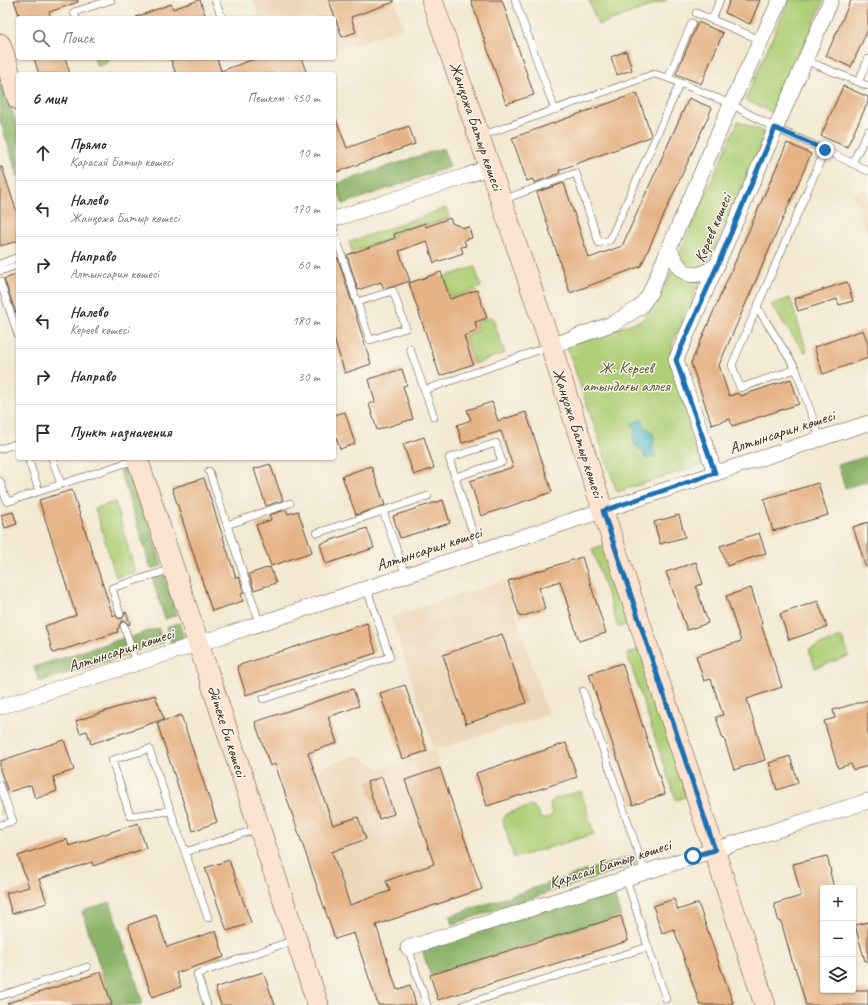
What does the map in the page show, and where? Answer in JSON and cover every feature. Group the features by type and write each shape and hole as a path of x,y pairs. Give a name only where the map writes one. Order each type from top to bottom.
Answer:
{"street":[{"name":"Жанқожа Батыр көшесі","path":"432,0 551,346 603,511 765,1005"},
{"name":"Кереев көшесі","path":"551,346 614,323 640,307 649,295 732,104 780,0"},
{"name":"Кереев көшесі","path":"715,473 676,360 775,128 832,0"},
{"path":"0,44 16,93"},
{"path":"336,218 490,168"},
{"path":"669,248 680,268 687,274 697,275 718,264"},
{"name":"Алтынсарин көшесі","path":"0,707 367,589 868,423"},
{"name":"Әйтеке Би көшесі","path":"137,460 318,1005"},
{"name":"Қарасай Батыр көшесі","path":"408,948 868,801"}],"lane":[{"path":"75,16 74,12 111,0"},
{"path":"215,0 221,16"},
{"path":"515,0 554,110"},
{"path":"712,19 720,0"},
{"path":"696,13 762,40"},
{"path":"668,78 692,23"},
{"path":"805,60 868,86"},
{"path":"859,81 868,60"},
{"path":"479,137 654,74 668,78 732,104 775,128 825,150 868,172"},
{"path":"501,200 576,173 599,243 610,240 680,83"},
{"path":"852,164 868,131"},
{"path":"796,369 740,388 732,365 825,150"},
{"path":"336,237 357,302 370,340 406,328 394,291 357,302"},
{"path":"0,264 16,258"},
{"path":"0,271 16,266"},
{"path":"0,282 16,329"},
{"path":"757,307 796,369 820,439"},
{"path":"425,390 551,346"},
{"path":"410,349 434,416"},
{"path":"455,477 502,462 496,443 449,458 455,477 479,552"},
{"path":"0,449 16,444"},
{"path":"29,460 39,491"},
{"path":"53,460 61,484"},
{"path":"0,481 7,502 134,460"},
{"path":"210,471 260,624"},
{"path":"317,534 428,496"},
{"path":"227,525 290,503"},
{"path":"383,511 406,576"},
{"path":"120,614 112,588 173,568"},
{"path":"264,699 390,657 367,589"},
{"path":"124,626 136,664"},
{"path":"583,691 645,872"},
{"path":"170,811 130,816 112,760 149,749 208,918"},
{"path":"0,785 13,821 0,825"},
{"path":"185,852 259,828"},
{"path":"626,878 666,999"},
{"path":"207,1005 197,974 296,940"},
{"path":"463,1005 648,947"},
{"path":"408,948 427,1005"},
{"path":"0,996 87,968"}],"shaded area":[{"path":"253,0 397,0 395,2 404,28 336,50 336,16 258,16"},
{"path":"868,188 868,238 853,193"},
{"path":"505,580 548,715 434,750 391,617"},
{"path":"434,750 482,889 335,939 281,781 358,755 380,769"}],"green space":[{"path":"589,0 667,0 598,25"},
{"path":"789,0 824,0 774,113 745,100"},
{"path":"95,60 108,60 107,63 97,66"},
{"path":"0,73 16,123 16,170 0,120"},
{"name":"Ж. Кереев атындағы аллея","path":"738,121 766,133 672,344 671,365 704,464 617,492 567,346 642,320 650,310 664,289"},
{"path":"443,148 450,167 343,204 336,184"},
{"path":"446,208 449,218 426,226 425,223 393,234 394,238 352,252 349,242"},
{"path":"475,267 481,287 451,298 444,277"},
{"path":"790,298 807,351 804,352 771,305"},
{"path":"492,317 505,353 474,364 465,336 478,331 475,323"},
{"path":"868,456 868,481 845,488 838,465"},
{"path":"132,468 162,566 151,569 120,471"},
{"path":"115,502 135,572 116,577 95,508"},
{"path":"604,545 630,623 618,627 592,549"},
{"path":"164,575 177,615 165,619 152,578"},
{"path":"179,623 184,638 171,642 166,627"},
{"path":"158,628 163,643 135,651 131,637"},
{"path":"842,637 849,656 815,668 809,649"},
{"path":"124,638 129,654 39,682 34,667"},
{"path":"641,649 690,795 676,800 627,654"},
{"path":"581,791 594,834 514,858 503,821 506,814 531,806 537,810 540,818 547,818 552,814 550,805 554,799"},
{"path":"0,793 7,813 0,815"},
{"path":"633,855 636,864 453,924 450,916"},
{"path":"612,889 621,916 430,975 422,949"},
{"path":"110,902 143,1003 138,1005 112,1005 82,911"}],"water":[{"path":"642,419 645,428 650,430 654,436 652,446 656,456 645,459 642,450 635,445 633,440 635,431 632,423"}],"building":[{"path":"14,0 78,0 78,2 49,12 50,16 19,16"},
{"path":"200,0 205,16 139,16 171,4 173,9"},
{"path":"329,0 393,0 394,2 351,17 356,32 342,37 336,16 335,16"},
{"path":"471,0 502,0 534,95 506,104"},
{"path":"730,0 760,0 750,24 725,13"},
{"path":"851,0 868,0 868,29 851,67 826,56"},
{"path":"698,22 723,33 701,84 676,74"},
{"path":"626,51 632,70 617,75 611,57"},
{"path":"35,60 66,60 69,72 38,72"},
{"path":"171,60 218,60 221,71 251,60 302,60 306,72 175,72"},
{"path":"843,86 868,97 868,102 847,147 821,136"},
{"path":"637,93 651,135 650,137 559,170 560,173 534,183 533,179 527,181 512,138"},
{"path":"689,98 712,108 641,266 570,293 537,192 564,183 589,258 622,246"},
{"path":"336,120 347,148 409,126 415,144 336,172"},
{"path":"787,143 811,154 719,365 729,396 738,393 740,396 791,379 799,404 732,426 730,419 712,425 691,363"},
{"path":"0,167 2,167 16,210 16,242 0,246"},
{"path":"450,218 452,223 464,228 469,227 472,238 464,240 466,246 461,247 463,253 434,263 427,241 399,251 410,281 384,289 381,282 358,290 347,255 395,238 394,234 425,223 426,227"},
{"path":"336,258 338,258 371,364 345,373 336,345"},
{"path":"441,272 450,299 477,290 487,318 475,322 477,331 464,336 473,364 440,376 409,283"},
{"path":"16,275 16,313 4,279"},
{"path":"847,282 853,301 839,305 837,299 798,311 794,299"},
{"path":"863,330 868,344 868,358 823,374 814,347"},
{"path":"402,369 407,385 403,386 413,419 377,430 369,404 375,402 369,379"},
{"path":"492,402 498,421 526,412 552,492 481,516 470,481 513,467 501,431 462,443 457,425 471,420 467,410"},
{"path":"345,412 355,444 340,449 336,437 336,414"},
{"path":"424,437 434,468 414,475 403,444"},
{"path":"270,464 283,500 266,506 254,469"},
{"path":"371,466 385,505 356,515 342,476"},
{"path":"204,478 236,578 239,577 244,593 241,594 243,601 212,611 172,488"},
{"path":"818,483 828,515 773,531 764,499"},
{"path":"72,490 113,616 115,615 119,619 122,619 126,612 130,624 129,625 125,621 122,621 117,629 118,632 53,653 45,626 76,615 39,500"},
{"path":"443,500 450,523 400,538 393,516"},
{"path":"286,510 288,514 298,511 312,552 271,566 256,525 271,520 269,515"},
{"path":"13,512 17,524 5,528 1,515"},
{"path":"679,515 685,537 660,544 654,522"},
{"path":"868,522 868,566 866,567 853,527"},
{"path":"367,528 374,548 326,564 320,544"},
{"path":"759,533 766,553 727,566 720,546"},
{"path":"582,557 606,633 579,641 560,581 539,588 545,609 520,617 508,581"},
{"path":"696,562 703,584 696,586 708,623 687,630 666,572"},
{"path":"270,567 276,583 254,590 249,574"},
{"path":"751,588 762,623 761,624 782,687 747,699 765,760 734,770 716,717 723,715 711,679 704,681 696,656 741,641 726,596"},
{"path":"818,601 827,627 789,640 780,614"},
{"path":"367,623 376,653 246,695 237,666"},
{"path":"502,634 526,703 466,724 443,655"},
{"path":"622,663 665,794 633,805 589,674"},
{"path":"405,685 427,751 402,759 380,693"},
{"path":"353,689 359,706 328,717 337,743 308,753 333,825 358,817 366,839 332,852 350,905 390,891 386,881 434,864 405,780 440,768 482,889 376,925 397,990 410,985 416,1005 378,1005 354,933 335,939 275,764 270,766 255,722"},
{"path":"155,695 164,719 91,744 87,731 80,733 76,721"},
{"path":"868,700 868,766 853,770 851,764 838,768 824,721 835,718 833,710"},
{"path":"181,715 217,822 193,831 157,723"},
{"path":"64,740 74,770 53,777 57,791 35,799 31,785 8,792 0,770 0,761"},
{"path":"566,743 577,777 487,806 476,773"},
{"path":"790,756 798,783 777,790 769,763"},
{"path":"382,777 394,814 379,819 367,782"},
{"path":"138,823 146,848 93,866 92,862 39,879 47,903 12,914 6,893 29,887 18,856 67,839 69,846"},
{"path":"827,856 831,872 833,885 820,885 820,993 856,993 856,990 868,990 868,1005 806,1005 781,921 779,922 774,904 801,896 793,864"},
{"path":"229,860 251,923 227,931 205,868"},
{"path":"674,899 678,910 698,903 733,1003 726,1005 700,1005 674,929 662,933 653,906"},
{"path":"156,915 167,947 216,931 224,957 176,973 181,987 152,997 128,925"},
{"path":"621,916 628,941 438,1000 430,975"},
{"path":"868,922 868,961 865,961 856,925"},
{"path":"101,972 112,1005 8,1005 8,1003"},
{"path":"263,972 275,1005 221,1005 215,988"}],"route":[{"path":"693,856 715,850 603,511 715,473 676,360 775,128 825,150"}]}
